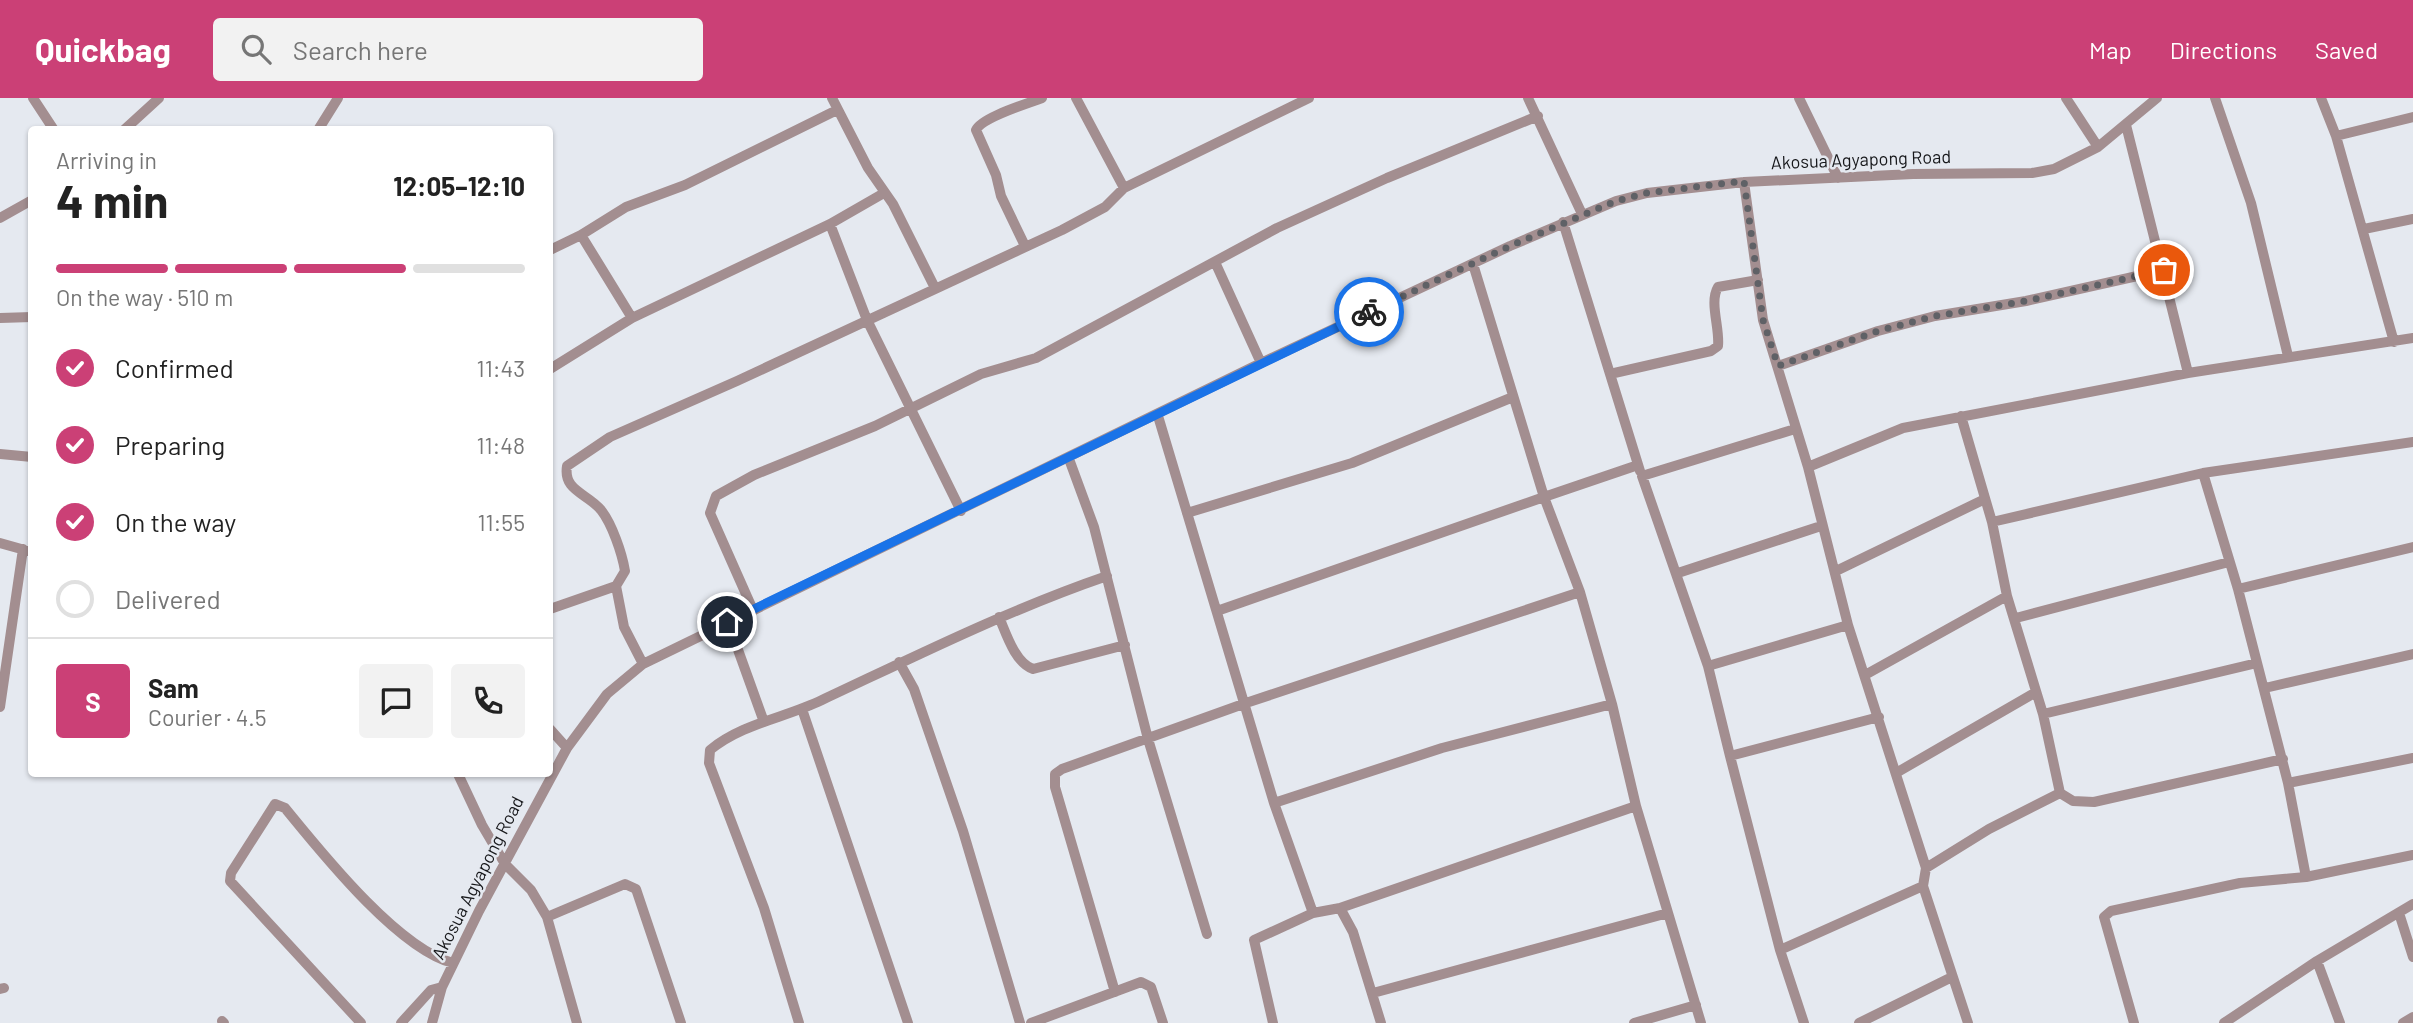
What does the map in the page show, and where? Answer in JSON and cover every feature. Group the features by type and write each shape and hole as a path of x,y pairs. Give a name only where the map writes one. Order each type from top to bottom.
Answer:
{"street":[{"path":"33,98 51,126"},
{"path":"128,126 159,98"},
{"path":"320,126 338,98"},
{"path":"832,98 884,193 893,204 935,288"},
{"path":"1025,246 1001,196 996,176 976,130 978,124 988,119 1042,98"},
{"path":"1076,98 1124,188"},
{"path":"553,608 616,586 625,571 602,512 568,484 567,466 610,437 1097,211 1124,188 1309,98"},
{"path":"1528,98 1582,214"},
{"path":"1799,98 1839,177"},
{"path":"2066,98 2098,147"},
{"name":"Akosua Agyapong Road","path":"553,774 567,748 607,694 643,664 1158,416 1261,363 1563,222 1616,201 1647,193 1744,181 2032,173 2053,169 2098,147 2157,98"},
{"path":"2215,98 2251,203 2288,356"},
{"path":"2321,98 2336,136 2395,342"},
{"path":"553,249 626,207 659,192 685,186 737,156 837,110"},
{"path":"753,610 710,513 716,496 754,475 909,409 981,374 1036,358 1244,244 1332,202 1538,116"},
{"path":"2336,136 2413,117"},
{"path":"2126,125 2188,373"},
{"path":"1744,181 1763,320 1808,467 1848,625 1926,868 1923,886 1968,1023"},
{"path":"553,367 632,318 830,224 884,193"},
{"path":"0,218 28,202"},
{"path":"2364,229 2413,219"},
{"path":"1563,222 1582,292 1611,374 1640,471 1678,573 1707,666 1780,950 1804,1023"},
{"path":"830,224 867,320 961,511"},
{"path":"581,235 632,318"},
{"path":"1215,262 1261,363"},
{"path":"1473,264 1544,497 1580,592 1612,704 1636,806 1701,1023"},
{"path":"1778,366 1878,331 1935,316 2026,301 2164,270"},
{"path":"1611,374 1712,351 1718,346 1720,333 1714,293 1718,287 1758,280"},
{"path":"0,318 28,317"},
{"path":"1808,467 1903,428 2188,373 2413,338"},
{"path":"1187,513 1352,463 1513,397"},
{"path":"1158,416 1274,803 1312,913"},
{"path":"1961,416 1992,523 2007,596 2016,618 2043,714 2060,793 2073,801 2094,802 2283,760"},
{"path":"1217,611 1544,497 1795,429"},
{"path":"1992,523 2203,473 2413,442"},
{"path":"0,454 28,457"},
{"path":"1069,459 1094,527 1148,739 1206,934"},
{"path":"2203,473 2238,589 2283,760 2306,877"},
{"path":"1836,571 1985,499"},
{"path":"1678,573 1821,526"},
{"path":"0,543 27,551 0,707"},
{"path":"2238,589 2413,547"},
{"path":"2016,618 2229,562"},
{"path":"799,1023 764,908 709,763 710,750 722,740 802,709 999,617 1107,576"},
{"path":"616,586 624,627 643,664"},
{"path":"1115,992 1055,788 1055,775 1062,768 1246,703 1580,592"},
{"path":"1865,675 2007,596"},
{"path":"999,617 1018,655 1026,667 1033,669 1125,645"},
{"path":"727,622 764,722"},
{"path":"1707,666 1848,625"},
{"path":"2264,688 2413,654"},
{"path":"899,662 914,689 963,831 1020,1023"},
{"path":"2043,714 2258,663"},
{"path":"1896,773 2036,692"},
{"path":"1274,803 1443,748 1612,704"},
{"path":"802,709 908,1023"},
{"path":"1730,756 1879,717"},
{"path":"553,732 567,748"},
{"path":"2288,783 2413,758"},
{"path":"459,777 482,825 505,864 531,890 547,917 577,1023"},
{"name":"Akosua Agyapong Road","path":"432,1023 442,987 453,963 552,777"},
{"path":"1926,868 1989,829 2060,793"},
{"path":"360,1023 230,881 231,873 275,804 285,808 340,876 397,928 439,959 453,963"},
{"path":"1273,1023 1254,940 1312,913 1340,908 1636,806"},
{"path":"2134,1023 2104,917 2111,911 2240,883 2306,877 2413,855"},
{"path":"547,917 625,884 636,889 681,1023"},
{"path":"1780,950 1923,886"},
{"path":"2224,1023 2316,961 2413,904"},
{"path":"1340,908 1353,932 1381,1023"},
{"path":"1373,993 1668,913"},
{"path":"2399,913 2413,957"},
{"path":"2316,961 2340,1023"},
{"path":"1859,1023 1952,977"},
{"path":"1031,1023 1062,1018 1140,982 1151,987 1163,1023"},
{"path":"401,1023 431,990 442,987"},
{"path":"1634,1023 1696,1005"},
{"path":"2403,1023 2413,1017"}],"way so far":[{"path":"1369,312 1510,246 1616,201 1647,193 1744,181 1763,320 1778,366 1878,331 1935,316 2026,301 2164,270"}],"route":[{"path":"727,622 1369,312"}]}
